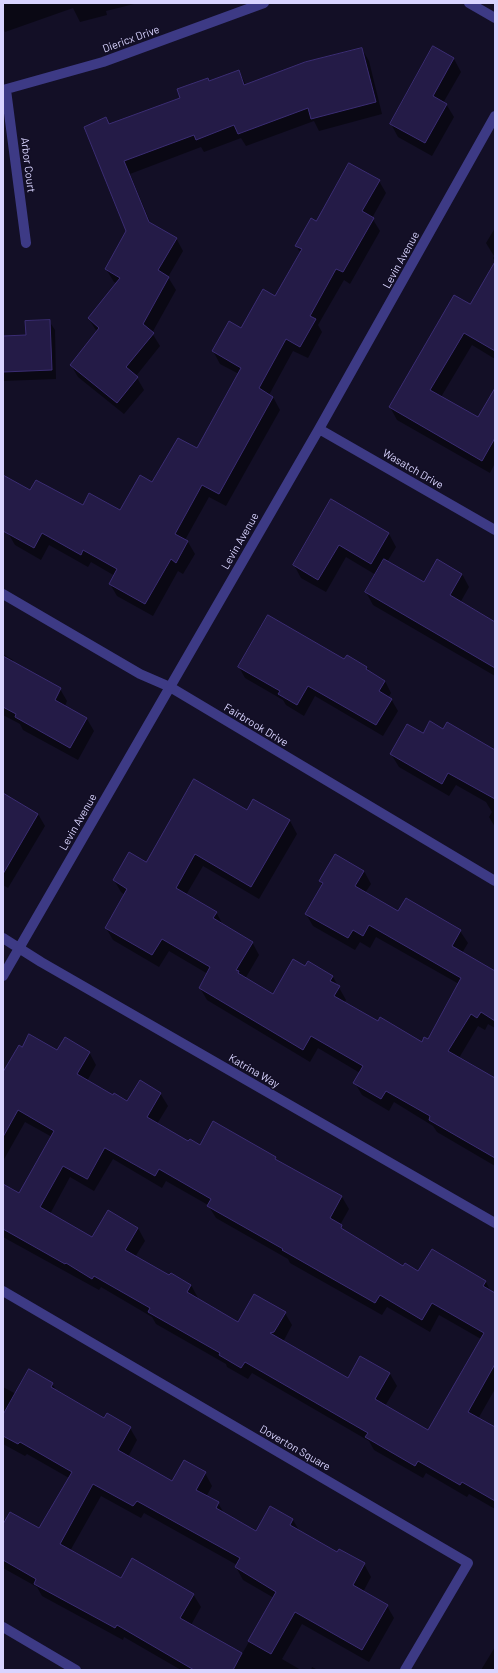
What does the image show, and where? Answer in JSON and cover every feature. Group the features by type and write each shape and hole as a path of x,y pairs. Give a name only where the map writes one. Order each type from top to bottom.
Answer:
{"street":[{"name":"Diericx Drive","path":"4,90 103,62 264,3"},
{"path":"468,3 495,18"},
{"name":"Arbor Court","path":"4,90 26,243"},
{"name":"Levin Avenue","path":"3,976 319,429 495,116"},
{"name":"Wasatch Drive","path":"319,429 495,530"},
{"name":"Fairbrook Drive","path":"3,594 140,674 170,688 495,880"},
{"name":"Katrina Way","path":"3,938 20,947 41,962 495,1223"},
{"name":"Doverton Square","path":"3,1291 468,1563 405,1670"},
{"path":"3,1627 76,1670"}],"building":[{"path":"433,46 454,58 433,96 447,104 425,143 390,124"},
{"path":"362,48 376,102 311,119 308,108 238,134 234,125 196,140 194,135 124,161 149,222 177,238 158,270 169,277 143,324 154,333 126,367 138,377 117,403 70,365 99,328 88,318 120,278 105,269 126,231 84,127 106,117 109,124 180,98 177,89 208,78 209,81 239,70 244,85 305,62"},
{"path":"349,163 380,180 362,211 374,218 343,272 336,269 310,316 316,319 300,347 286,339 259,388 273,397 219,494 202,485 175,534 188,541 176,563 171,559 145,604 109,584 117,569 83,550 81,555 42,533 34,548 3,531 3,475 30,490 36,480 83,505 89,493 120,510 140,475 152,482 178,438 197,448 241,368 212,351 229,321 241,328 263,289 275,296 302,249 295,246 311,218 316,221"},
{"path":"495,262 495,351 464,333 430,390 478,417 495,388 495,438 482,461 389,407 454,295 470,304"},
{"path":"50,320 52,370 3,372 3,336 26,335 25,321"},
{"path":"331,499 389,533 371,564 339,545 318,580 293,565"},
{"path":"384,559 424,582 437,559 462,574 450,595 495,622 495,668 365,592"},
{"path":"268,615 344,659 347,655 367,667 366,669 385,681 379,691 392,699 376,725 308,686 297,705 278,694 280,691 238,667"},
{"path":"3,656 61,688 55,700 87,718 70,748 15,717 16,714 3,707"},
{"path":"430,721 443,729 447,722 495,750 495,799 448,773 442,784 390,754 407,724 423,733"},
{"path":"194,779 247,810 253,799 290,820 251,887 195,854 176,888 217,912 213,918 253,942 236,970 239,971 238,973 273,994 293,959 305,966 308,961 333,976 330,981 340,986 334,996 378,1021 380,1017 422,1042 424,1037 428,1039 461,978 369,925 363,936 353,930 348,938 305,914 323,883 319,881 335,854 364,871 355,886 398,911 406,898 461,930 452,946 495,971 495,1021 481,1012 477,1018 471,1014 448,1051 495,1078 495,1158 429,1120 430,1116 386,1091 381,1099 353,1083 363,1066 311,1036 303,1050 199,988 210,967 162,939 152,955 105,928 127,889 113,880 129,852 146,862"},
{"path":"3,793 38,814 3,874"},
{"path":"29,1034 57,1050 65,1037 90,1052 77,1074 113,1095 114,1093 127,1101 140,1080 161,1093 147,1117 188,1141 190,1139 200,1145 213,1121 276,1157 275,1159 342,1196 330,1218 342,1225 341,1228 403,1266 405,1263 418,1271 432,1249 486,1281 483,1286 495,1293 495,1364 468,1412 495,1427 495,1501 462,1482 460,1485 418,1461 415,1466 365,1437 368,1433 245,1362 241,1368 219,1355 220,1353 148,1312 150,1308 94,1276 92,1279 66,1263 65,1264 3,1229 3,1184 19,1193 54,1131 18,1110 3,1137 3,1072 19,1045 22,1047","holes":["105,1148 155,1176 159,1169 211,1199 207,1206 375,1303 380,1295 422,1320 432,1303 484,1333 428,1430 375,1399 390,1373 360,1356 348,1378 270,1333 274,1332 286,1312 254,1294 238,1322 187,1292 191,1285 171,1273 169,1275 125,1250 138,1228 108,1210 92,1237 40,1207 63,1166 87,1179"]},
{"path":"29,1369 53,1383 51,1387 104,1418 107,1413 131,1427 118,1450 172,1481 184,1460 206,1472 196,1490 219,1502 216,1508 256,1531 270,1506 293,1519 290,1525 337,1552 339,1549 365,1563 353,1585 388,1605 362,1650 295,1612 271,1654 248,1641 276,1592 235,1567 240,1558 137,1501 133,1506 93,1484 60,1544 121,1578 132,1558 194,1594 180,1618 242,1653 233,1670 194,1670 117,1625 115,1628 34,1584 36,1579 3,1560 3,1524 10,1512 39,1528 72,1472 20,1442 18,1444 3,1436 3,1415"}]}
